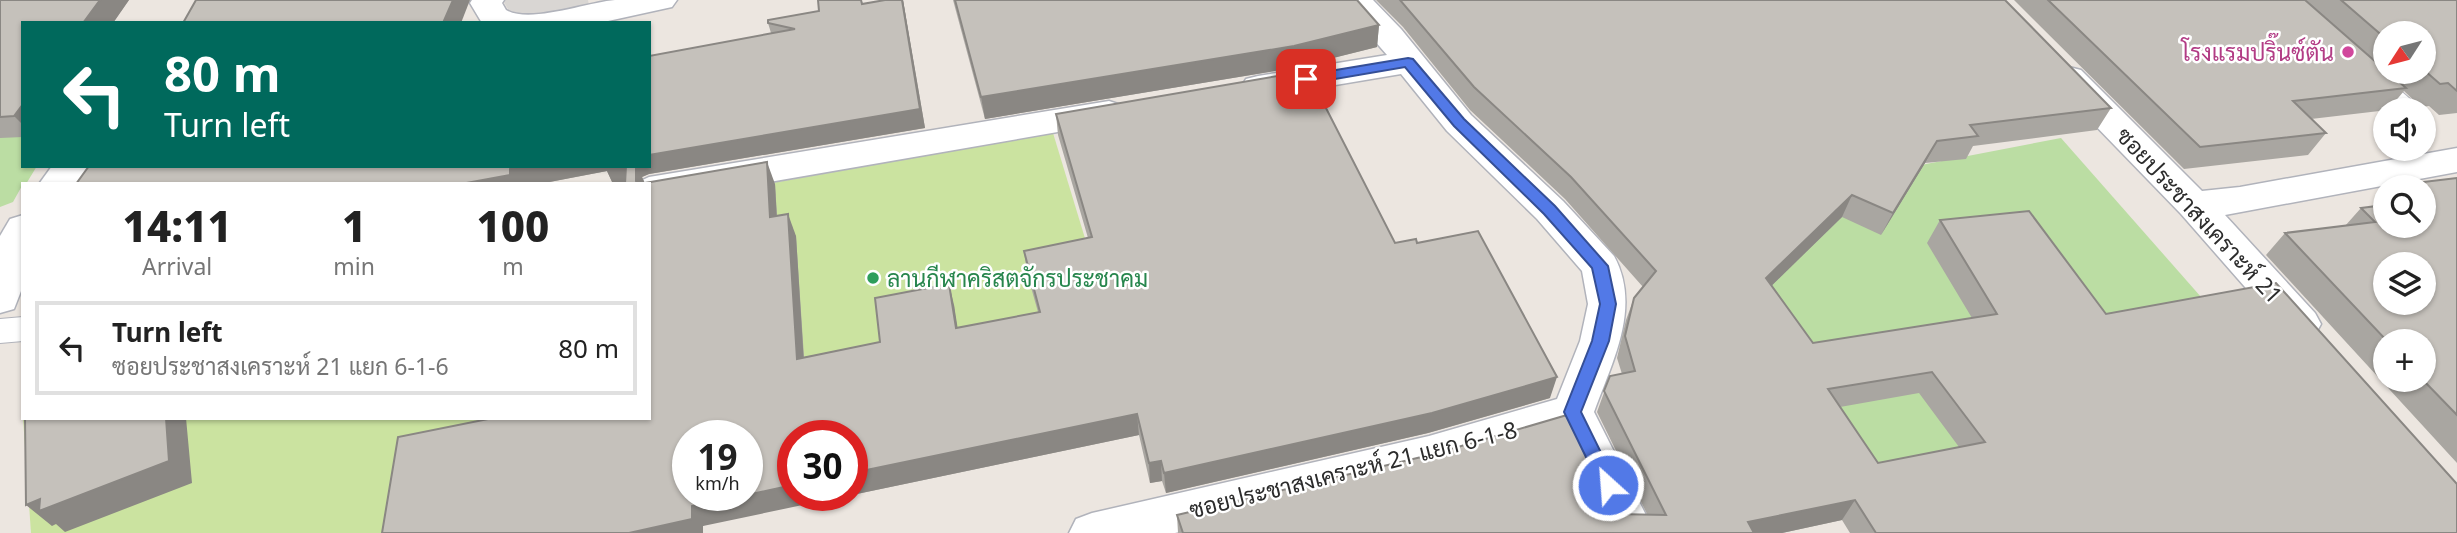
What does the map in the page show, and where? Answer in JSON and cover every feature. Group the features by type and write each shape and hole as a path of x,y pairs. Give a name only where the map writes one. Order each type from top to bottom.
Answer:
{"street":[{"path":"488,0 486,3 492,16 501,21"},
{"path":"548,21 661,0"},
{"path":"1355,0 1389,36 1459,123 1550,210 1600,266 1608,304 1600,341 1573,412 1632,533"},
{"name":"ซอยประชาสงเคราะห์ 21","path":"2048,56 2194,205 2325,351"},
{"path":"1228,93 1408,62"},
{"path":"651,190 1136,109"},
{"path":"2194,205 2240,200 2457,160"},
{"path":"59,182 70,168"},
{"path":"0,220 21,216"},
{"path":"0,298 15,243 21,232"},
{"name":"ซอยประชาสงเคราะห์ 21 แยก 6-1-8","path":"1092,533 1429,454 1573,412"}],"lane":[{"path":"2348,59 2393,98"},
{"path":"0,331 21,329"}],"green space":[{"path":"21,122 21,168 36,168 27,182 21,182 13,202 0,207 0,124"},
{"name":"ลานกีฬาคริสตจักรประชาคม","path":"1053,133 1108,314 651,404 651,205"},
{"path":"2061,138 2231,331 2191,405 1869,475 1682,211"},
{"path":"23,420 572,420 396,533 31,533"}],"shaded area":[{"path":"503,0 588,0 589,5 547,14 511,15"}],"building":[{"path":"0,0 100,0 84,21 21,21 21,107 14,116 0,117"},
{"path":"196,0 453,0 444,21 184,21"},
{"path":"818,0 861,0 862,4 902,0 920,109 651,155 651,56 795,29 768,23 768,20 819,11"},
{"path":"955,0 1357,0 1379,25 1294,46 981,97"},
{"path":"1400,0 2005,0 2111,108 1970,125 1978,136 1937,141 1893,213 1852,195 1766,278 1813,343 1997,314 1940,220 2029,211 2106,314 2276,283 2457,484 2457,533 1876,533 1855,500 1748,522 1754,533 1183,533 1177,515 1434,454 1567,415 1615,514 1666,515 1604,391 1610,376 1635,371 1625,336 1634,298 1656,271 1571,177 1474,87","holes":["1932,372 1985,442 1878,463 1828,389"]},
{"path":"2048,0 2305,0 2373,60 2373,84 2402,84 2406,88 2293,101 2326,133 2200,147"},
{"path":"2341,0 2457,0 2457,91 2448,83 2440,84 2436,80 2436,21 2373,21 2373,28"},
{"path":"1307,71 1395,243 1416,239 1417,243 1478,231 1557,377 1432,413 1164,473 1161,461 1149,463 1137,414 868,470 868,420 777,420 777,488 763,492 763,420 672,420 672,511 692,511 692,519 629,533 382,533 398,437 483,420 651,420 651,182 767,162 770,217 788,214 797,359 880,342 875,298 949,284 956,328 1040,312 1024,251 1092,237 1056,114"},
{"path":"88,168 515,168 510,169 510,175 472,182 77,182"},
{"path":"626,168 636,168 637,182 625,182"},
{"path":"2457,178 2457,415 2435,392 2436,329 2376,329 2285,233 2373,222 2373,238 2436,238 2436,181"},
{"path":"2373,206 2373,220 2361,208"},
{"path":"25,420 166,420 169,461 39,511 40,499 26,505"}],"place":[{"name":"โรงแรมปริ๊นซ์ตัน","path":"2348,52"},
{"name":"ลานกีฬาคริสตจักรประชาคม","path":"873,278"}],"route":[{"path":"1306,79 1408,62 1459,123 1550,210 1600,266 1608,304 1600,341 1573,412 1608,485"}]}
